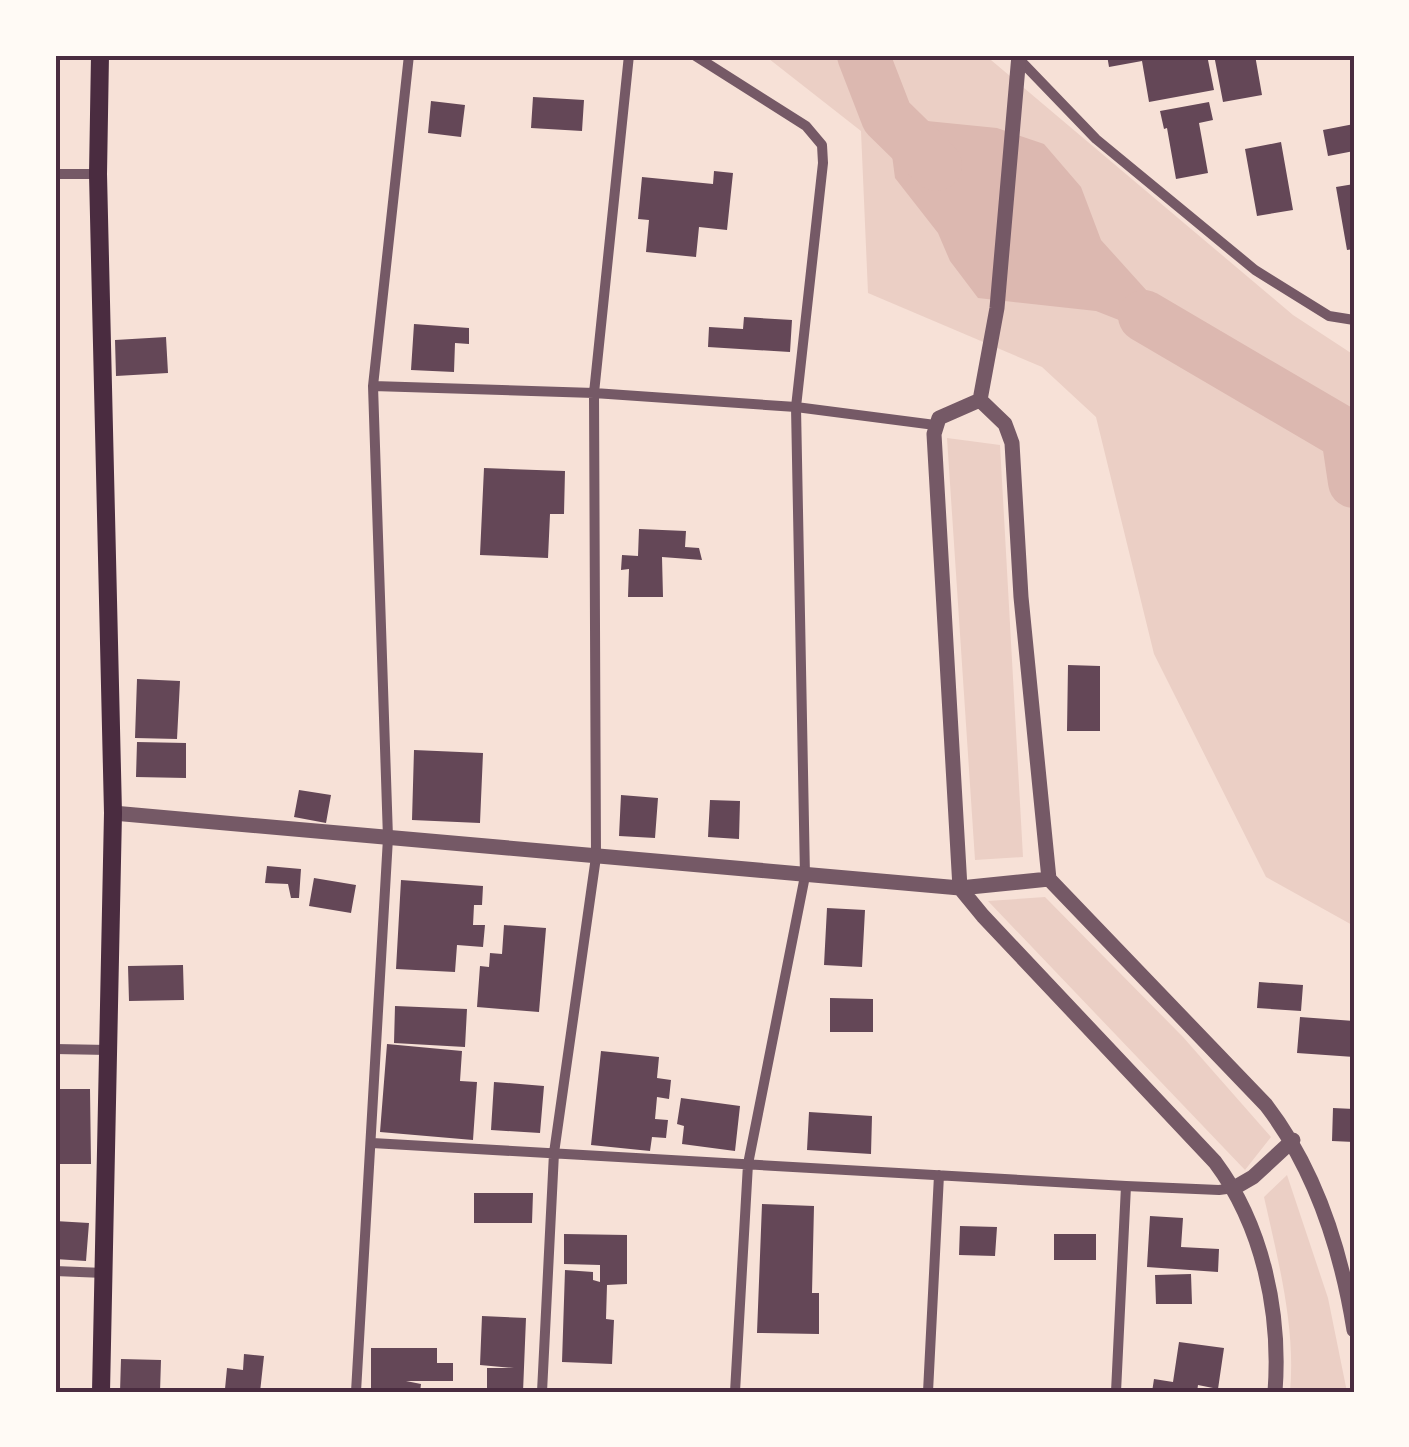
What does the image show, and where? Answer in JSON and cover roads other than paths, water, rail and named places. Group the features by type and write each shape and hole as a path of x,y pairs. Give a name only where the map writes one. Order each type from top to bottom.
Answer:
{"main road":[{"path":"100,55 98,174 113,812 101,1392"}],"street":[{"path":"356,1392 388,838 373,386 408,55"},
{"path":"542,1392 554,1153 596,858 594,392 629,55"},
{"path":"694,55 806,126 822,145 824,163 796,408 805,876 748,1164 735,1392"},
{"path":"980,400 997,308 1019,56"},
{"path":"1019,56 1096,138 1255,270 1330,316 1354,320"},
{"path":"55,174 98,174"},
{"path":"373,386 594,392 935,424"},
{"path":"980,400 935,424 960,888 1215,1162 1234,1188 1264,1271 1275,1328 1275,1392"},
{"path":"980,400 1006,424 1012,444 1021,597 1048,879 1266,1105 1293,1140 1328,1220 1354,1330"},
{"path":"113,812 960,888 1048,879"},
{"path":"55,1050 108,1050"},
{"path":"372,1143 1219,1190 1234,1188 1253,1177 1293,1140"},
{"path":"928,1392 939,1175"},
{"path":"1116,1392 1126,1186"},
{"path":"55,1271 104,1273"}],"waterway":[{"path":"863,55 887,117 936,165"},
{"path":"1144,316 1347,435 1354,482"}]}
